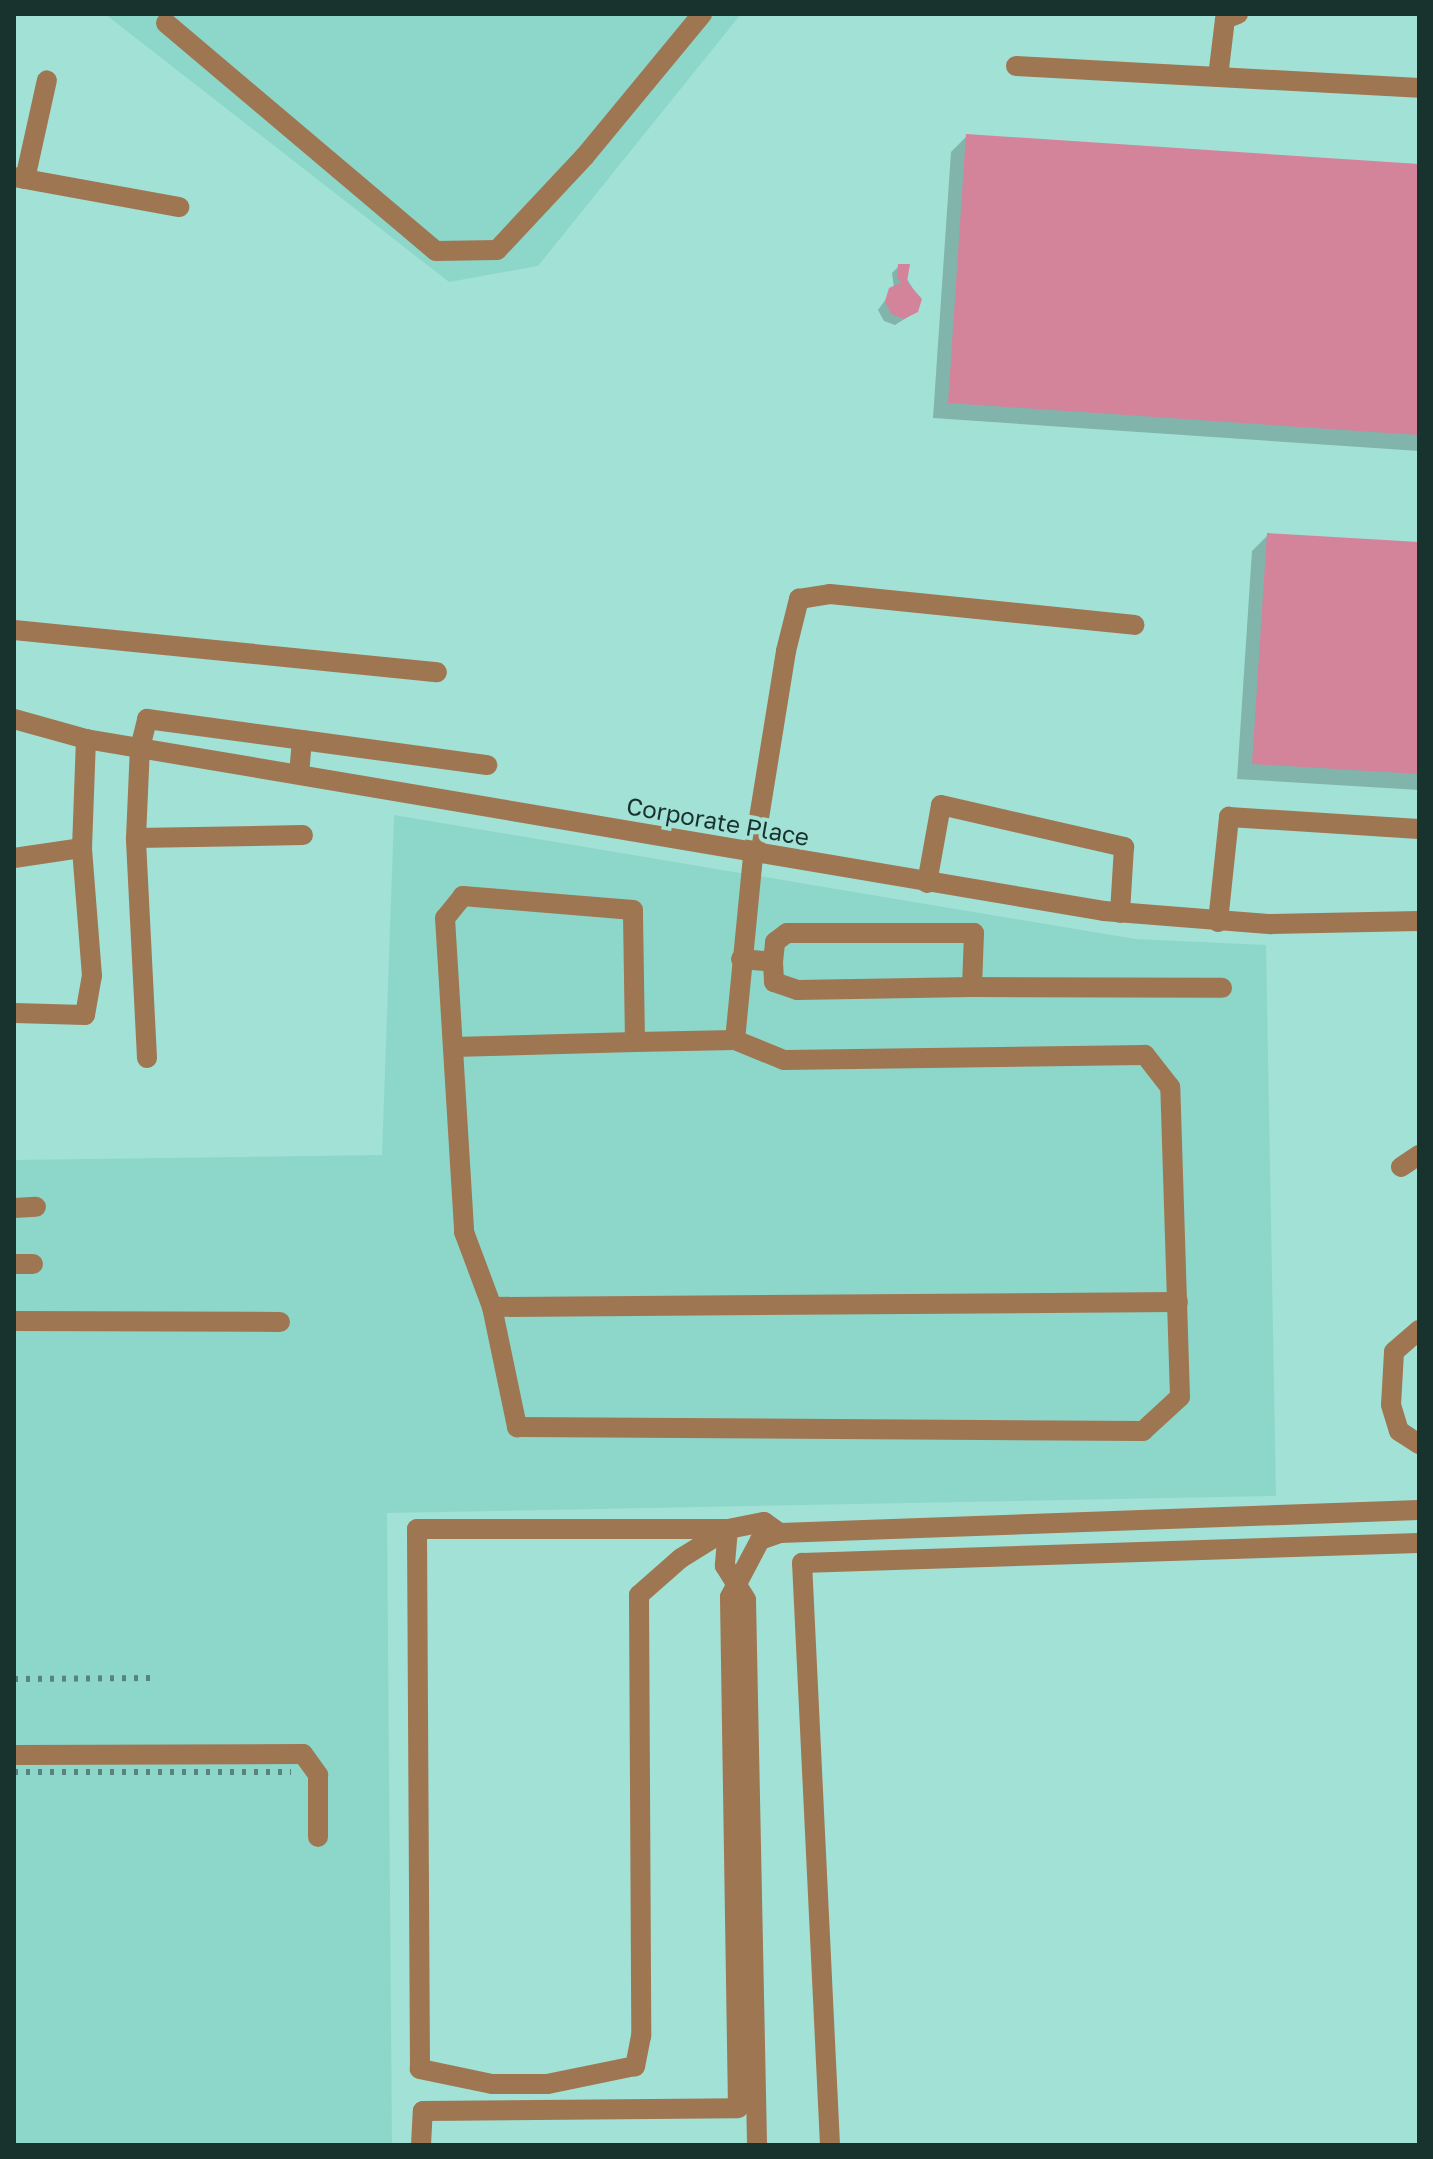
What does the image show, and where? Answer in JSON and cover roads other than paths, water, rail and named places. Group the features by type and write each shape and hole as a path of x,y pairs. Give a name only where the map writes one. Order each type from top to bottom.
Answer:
{"street":[{"path":"166,17 436,251 497,250 585,156 702,14"},
{"path":"1218,77 1225,19 1238,14"},
{"path":"1016,66 1419,88"},
{"path":"47,80 20,178 179,207"},
{"path":"735,1040 753,855 799,599 830,594 1134,625"},
{"path":"14,630 437,672"},
{"path":"147,1058 136,838 140,748 152,717 487,765"},
{"name":"Corporate Place","path":"14,719 86,739 299,773 753,855 1120,913 1218,922 1419,921"},
{"path":"14,1013 85,1015 92,976 82,848 86,739"},
{"path":"299,773 302,740"},
{"path":"927,883 941,805 1124,847 1120,913"},
{"path":"1218,922 1229,817 1419,829"},
{"path":"136,838 303,835"},
{"path":"14,858 82,848"},
{"path":"453,1047 735,1040 784,1060 1145,1055 1170,1087 1180,1397 1143,1431 517,1427 492,1307 464,1232 445,918 463,896 633,910 635,1042"},
{"path":"972,987 974,933 787,933 775,942 774,982 797,990 1222,988"},
{"path":"741,959 773,962"},
{"path":"1401,1167 1419,1155"},
{"path":"14,1208 36,1207"},
{"path":"492,1307 1178,1302"},
{"path":"14,1321 280,1322"},
{"path":"1419,1330 1394,1352 1391,1405 1399,1431 1419,1444"},
{"path":"421,2145 423,2111 738,2108 730,1597 760,1540 780,1533 1419,1510"},
{"path":"728,1529 681,1558 639,1595 641,2036 635,2066 547,2084 492,2084 420,2069 417,1529 728,1529 764,1522 780,1533"},
{"path":"728,1529 725,1566 737,1579 746,1600 757,2145"},
{"path":"830,2145 802,1563 1419,1543"},
{"path":"14,1755 303,1754 318,1775 318,1837"}],"railway":[{"path":"14,1679 151,1678"},
{"path":"14,1772 291,1772"}]}
